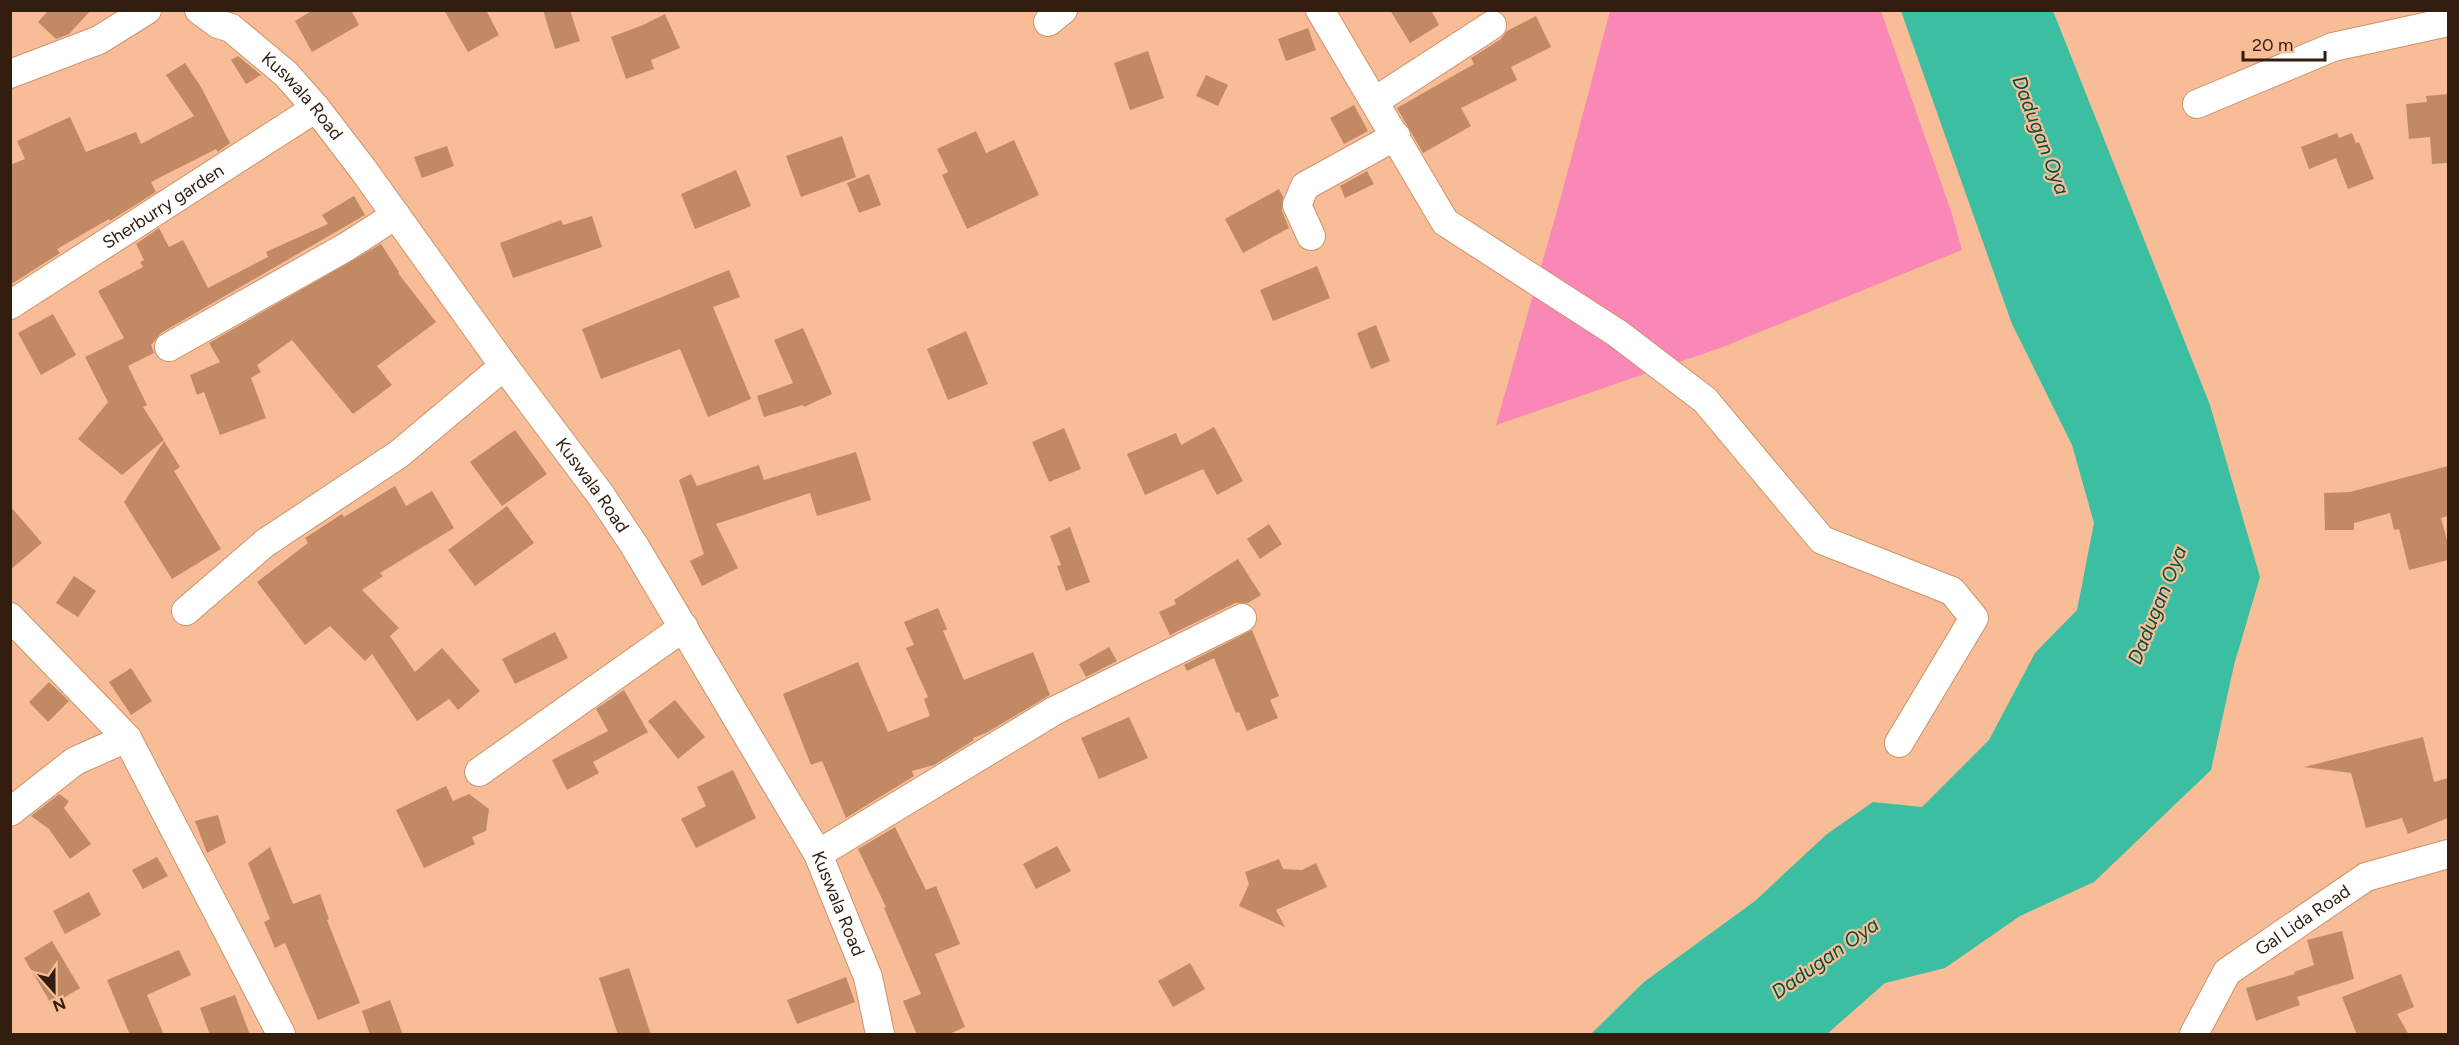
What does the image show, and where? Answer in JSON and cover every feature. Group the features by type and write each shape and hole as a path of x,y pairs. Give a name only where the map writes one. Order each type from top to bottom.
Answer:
{"street":[{"path":"10,74 99,40 147,10"},
{"path":"1320,10 1445,222 1617,333 1705,400 1822,540 1952,591 1974,618 1899,742"},
{"name":"Kuswala Road","path":"218,15 286,74 316,108 600,494 634,544 818,854 868,977 880,1035"},
{"path":"2197,105 2333,47 2448,22"},
{"path":"1375,101 1492,25"},
{"name":"Sherburry garden","path":"10,305 316,108"},
{"path":"1311,236 1297,205 1305,186 1396,136"},
{"path":"169,347 346,247 396,215"},
{"path":"186,611 265,543 399,454 504,366"},
{"path":"10,617 127,738 281,1035"},
{"path":"818,854 1054,711 1242,618"},
{"path":"479,772 684,627"},
{"path":"10,812 75,761 127,738"},
{"name":"Gal Lida Road","path":"2194,1035 2227,972 2366,877 2448,854"}],"shaded area":[{"path":"1610,11 1881,11 1951,211 1962,250 1723,347 1496,425 1562,193"}],"water":[{"name":"Dadugan Oya","path":"1901,11 2053,11 2210,405 2260,577 2234,665 2211,770 2094,882 2020,916 1945,968 1885,983 1827,1034 1591,1034 1644,982 1755,901 1827,834 1873,802 1922,807 1989,740 2035,653 2077,610 2094,523 2072,445 2012,324"}],"building":[{"path":"49,10 91,10 69,34 56,39 38,22"},
{"path":"313,10 351,10 359,25 312,52 295,21"},
{"path":"444,10 486,10 499,35 468,52"},
{"path":"543,10 570,10 580,41 555,49"},
{"path":"1390,10 1431,10 1439,25 1410,43"},
{"path":"665,14 680,48 651,60 654,69 626,79 611,37"},
{"path":"1536,16 1551,47 1511,67 1517,80 1461,108 1471,126 1423,153 1397,108 1474,64 1471,58 1501,39 1507,31"},
{"path":"1308,28 1316,50 1286,61 1278,39"},
{"path":"1148,51 1164,98 1130,110 1114,63"},
{"path":"238,56 261,75 246,84 231,60"},
{"path":"185,63 201,87 230,143 218,152 216,149 151,182 156,192 110,221 109,219 57,249 60,253 10,285 10,165 25,159 17,141 70,117 86,152 136,132 141,144 194,116 166,75"},
{"path":"1206,75 1228,85 1218,106 1196,96"},
{"path":"2448,94 2448,163 2432,164 2430,137 2409,139 2406,104 2427,102 2426,96"},
{"path":"1354,105 1368,131 1344,144 1330,118"},
{"path":"976,131 986,153 1014,140 1039,195 967,229 942,175 948,172 937,149"},
{"path":"2337,133 2339,138 2352,133 2356,143 2359,142 2374,179 2348,189 2336,158 2309,169 2301,147"},
{"path":"842,136 856,177 801,197 786,156"},
{"path":"447,146 454,166 422,178 414,157"},
{"path":"736,170 751,206 695,229 681,194"},
{"path":"1367,171 1374,184 1345,198 1340,186"},
{"path":"869,174 881,205 859,213 847,183"},
{"path":"1279,189 1283,197 1282,211 1289,228 1243,253 1225,219"},
{"path":"354,196 365,215 161,333 151,345 154,353 128,366 147,405 143,407 164,440 122,475 78,439 108,402 85,357 124,338 98,291 143,267 140,262 144,260 136,244 159,228 169,247 183,240 208,288 268,257 266,252 328,224 322,215"},
{"path":"592,216 602,247 513,278 500,243 561,220 563,225"},
{"path":"381,244 398,273 436,322 377,366 392,385 353,414 292,340 257,365 261,372 251,378 266,418 220,435 204,392 197,395 190,375 220,362 209,343"},
{"path":"1317,266 1330,298 1273,321 1260,290"},
{"path":"729,270 740,297 713,307 751,399 708,417 680,349 601,379 582,329"},
{"path":"53,314 76,355 41,375 18,333"},
{"path":"1376,325 1390,361 1371,369 1357,333"},
{"path":"803,328 832,394 804,407 803,405 764,417 757,396 793,383 774,340"},
{"path":"966,331 988,384 948,400 927,349"},
{"path":"1214,427 1243,481 1217,495 1203,469 1145,495 1127,454 1176,433 1181,445"},
{"path":"1064,428 1081,469 1049,482 1032,442"},
{"path":"515,430 547,474 502,506 470,462"},
{"path":"164,441 180,467 174,471 221,549 172,579 124,502"},
{"path":"856,452 871,500 817,516 810,493 716,524 738,568 702,586 690,561 704,554 679,480 691,474 697,486 759,465 764,480"},
{"path":"2448,466 2448,516 2441,518 2448,544 2448,560 2409,570 2399,529 2394,530 2390,513 2354,523 2354,530 2325,530 2324,493 2350,492"},
{"path":"395,486 406,506 432,491 454,528 380,573 383,576 362,590 399,628 390,636 415,672 442,648 480,691 458,710 449,699 417,721 372,654 365,661 330,626 305,645 257,582 308,543 305,538 342,514 344,517"},
{"path":"10,506 42,543 10,570"},
{"path":"507,506 534,543 475,586 448,550"},
{"path":"1269,524 1282,544 1260,559 1247,539"},
{"path":"1070,527 1090,582 1066,591 1057,566 1061,565 1050,536"},
{"path":"1238,559 1261,595 1248,603 1235,603 1170,635 1159,612 1176,604 1174,600"},
{"path":"74,576 96,591 78,617 56,603"},
{"path":"938,608 947,629 943,631 964,680 1033,652 1050,695 986,733 973,738 974,740 934,765 912,771 914,776 846,818 822,761 811,765 783,694 858,662 888,732 930,716 924,699 928,697 906,648 914,645 904,622"},
{"path":"1252,630 1279,696 1270,700 1278,718 1247,731 1239,712 1236,713 1214,658 1187,671 1184,665"},
{"path":"555,632 568,658 515,684 502,659"},
{"path":"1109,647 1117,661 1086,677 1079,664"},
{"path":"131,668 152,701 131,715 109,682"},
{"path":"49,682 69,701 48,722 29,702"},
{"path":"624,690 648,732 593,762 599,773 567,790 552,760 608,731 596,709"},
{"path":"675,700 705,737 678,759 648,721"},
{"path":"1129,717 1148,758 1099,779 1081,738"},
{"path":"2423,737 2434,782 2448,778 2448,818 2408,834 2402,818 2366,828 2351,773 2304,767"},
{"path":"733,770 756,818 696,848 681,819 706,806 697,787"},
{"path":"446,786 453,801 469,794 489,809 486,831 472,837 475,844 424,868 396,810"},
{"path":"59,794 69,801 64,808 91,844 70,859 49,829 31,816"},
{"path":"218,815 226,843 207,853 195,821"},
{"path":"895,827 926,890 936,886 960,944 935,954 965,1027 947,1035 917,1035 903,1001 921,994 884,908 886,907 858,849"},
{"path":"1057,846 1071,871 1036,889 1023,864"},
{"path":"270,847 293,904 320,894 329,919 327,920 360,1003 318,1020 285,943 275,948 264,922 270,919 248,863"},
{"path":"157,857 168,876 143,889 132,870"},
{"path":"1279,859 1283,869 1302,870 1316,863 1327,887 1276,910 1285,927 1239,906 1249,884 1245,872"},
{"path":"89,892 101,915 65,934 53,911"},
{"path":"2342,931 2354,979 2297,997 2300,1005 2256,1021 2246,988 2295,974 2294,972 2314,965 2307,940"},
{"path":"52,941 80,988 52,1005 24,958"},
{"path":"179,950 191,975 147,995 164,1035 130,1035 107,980"},
{"path":"1190,963 1205,989 1173,1007 1158,981"},
{"path":"629,968 651,1035 618,1035 599,978"},
{"path":"2401,974 2414,1007 2397,1014 2409,1035 2357,1035 2342,997"},
{"path":"846,977 855,1002 797,1024 787,1000"},
{"path":"235,995 250,1035 210,1035 200,1008"},
{"path":"390,1000 403,1035 370,1035 362,1011"}]}
